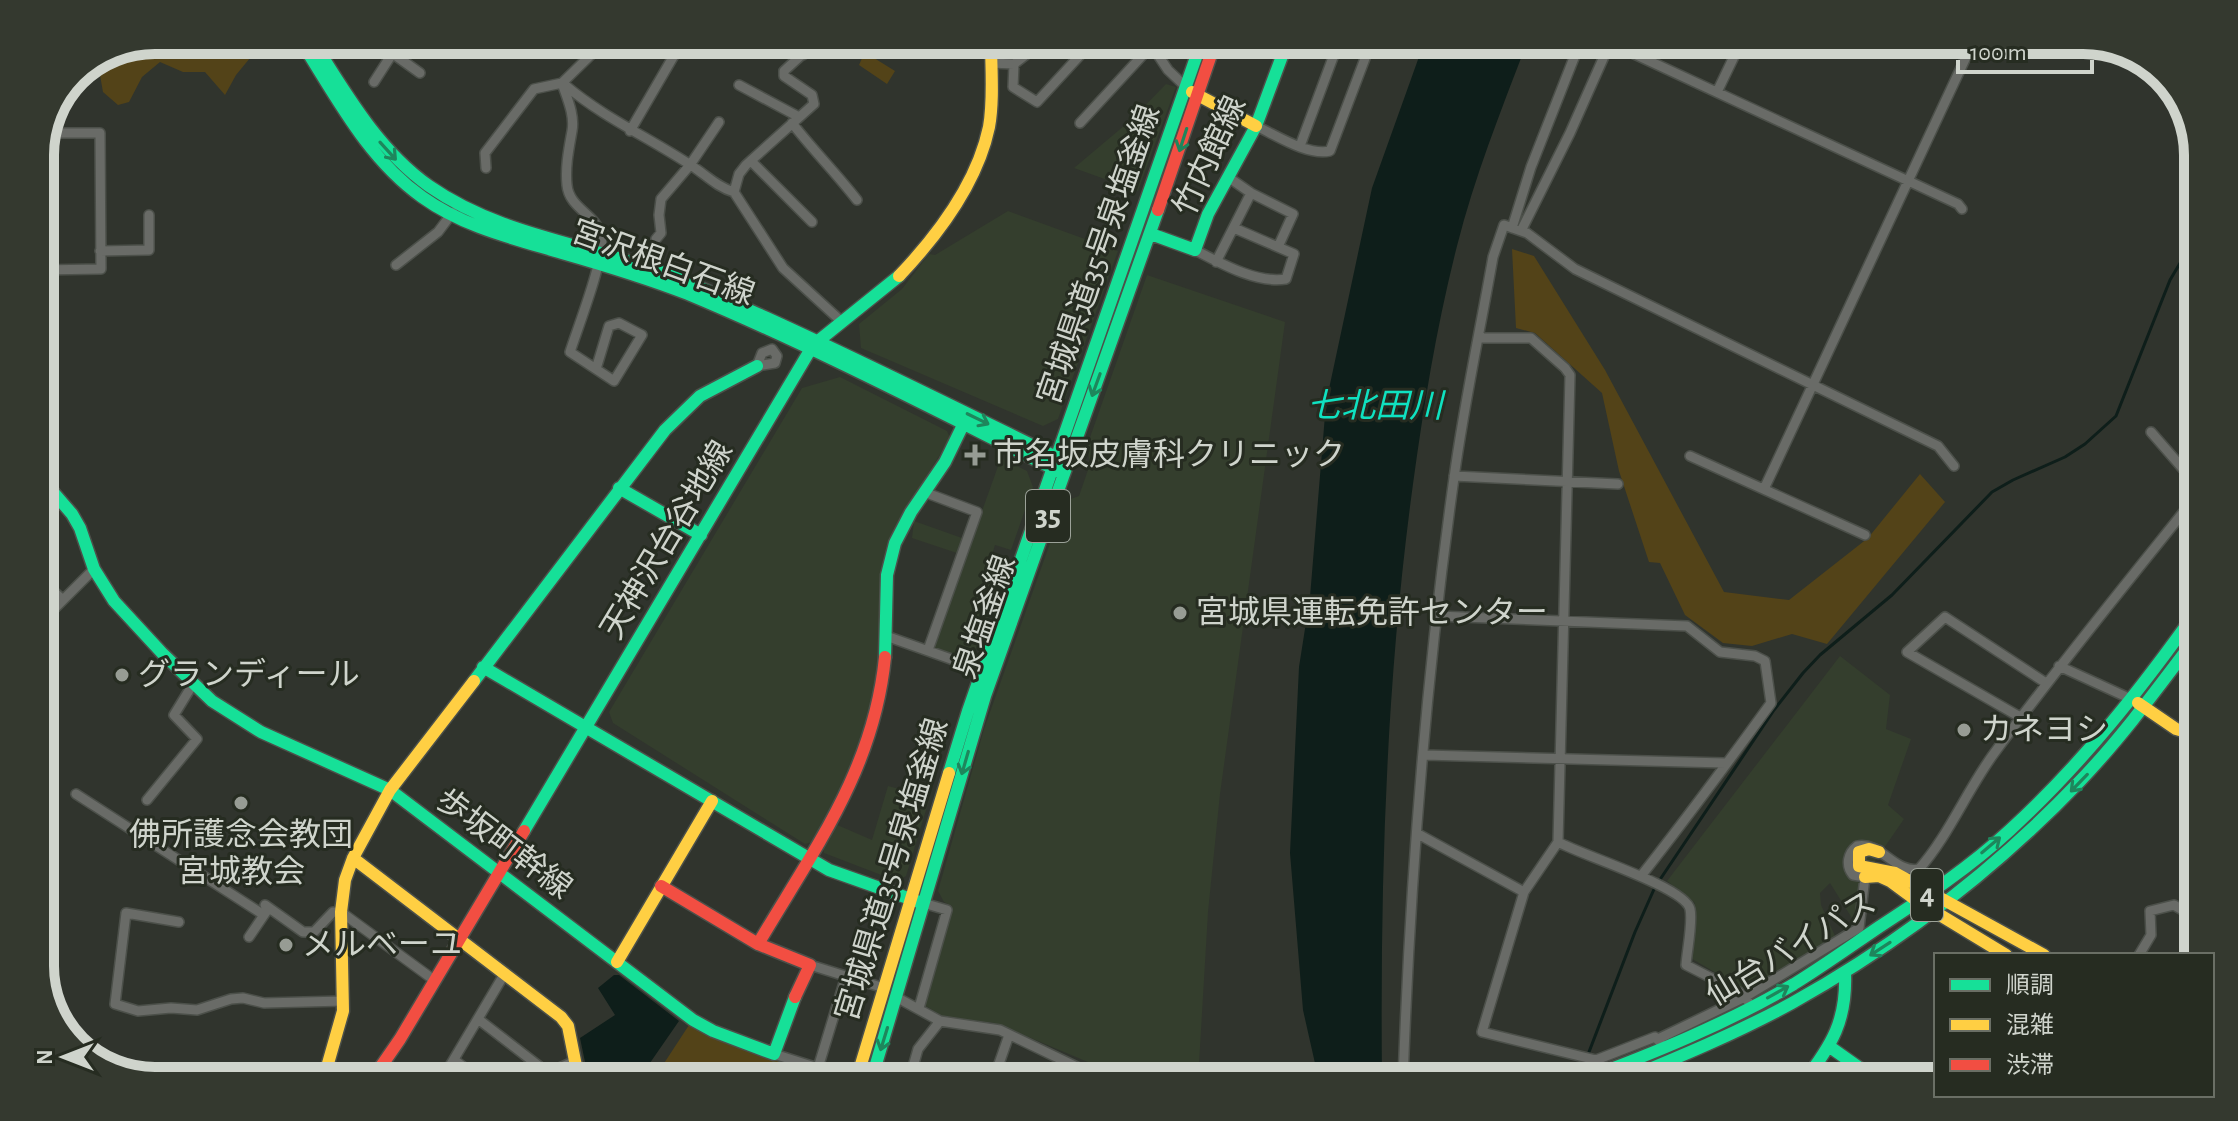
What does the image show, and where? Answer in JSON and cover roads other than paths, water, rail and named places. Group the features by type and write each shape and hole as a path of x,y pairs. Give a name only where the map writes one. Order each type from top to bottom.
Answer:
{"main road":[{"path":"309,54 368,146 389,170 421,196 599,258 671,275 963,425 1059,465"},
{"path":"321,54 360,116 386,150 454,210"},
{"name":"天神沢台谷地線","path":"381,1067 460,940 813,347 906,269 970,181 989,126 991,54"},
{"name":"宮城県道35号泉塩釜線","path":"860,1067 884,988 917,901 982,670 1059,465 1197,54"},
{"name":"泉塩釜線","path":"875,1067 896,997 917,901 1059,465 1151,234 1211,54"},
{"name":"竹内館線","path":"1151,234 1195,250 1208,214 1256,126 1283,54"},
{"path":"1186,87 1197,97 1256,126"},
{"path":"813,347 1059,465"},
{"path":"327,1067 340,1028 344,1001 341,912 345,880 353,858 390,790 681,411 724,382 757,366"},
{"path":"758,944 863,762 881,700 891,551 905,519 939,472 963,425"},
{"path":"619,488 701,535"},
{"name":"歩坂町幹線","path":"54,493 80,528 94,569 114,601 212,701 261,732 390,790 693,1020 713,1031 774,1054"},
{"name":"仙台バイパス","path":"1610,1067 1795,983 1932,891 2010,829 2083,756 2131,699 2184,628"},
{"name":"仙台バイパス","path":"1660,1067 1781,1010 1845,973 1950,899 2017,843 2106,755 2184,654"},
{"path":"483,667 808,859 846,878 917,901"},
{"path":"2131,699 2176,729 2184,731"},
{"path":"617,962 712,801"},
{"path":"1879,852 1869,849 1859,852 1859,866 1865,869 1883,868 1950,899 2041,953"},
{"path":"353,858 561,1017 568,1026 576,1067"},
{"path":"1865,877 1884,877 1933,912 2003,953"},
{"path":"661,886 758,944 810,965 774,1054"},
{"path":"1815,1067 1830,1047 1845,1012 1845,973"},
{"path":"1830,1047 1858,1067"}],"street":[{"path":"374,82 391,54"},
{"path":"393,54 420,73"},
{"path":"486,168 485,153 534,89 562,83 592,54"},
{"path":"630,131 675,54"},
{"path":"991,63 1014,64 1027,54"},
{"path":"1014,64 1013,87 1037,102 1081,54"},
{"path":"1080,123 1140,54"},
{"path":"1158,54 1168,70 1186,87"},
{"path":"1300,146 1334,54"},
{"path":"1256,126 1300,146 1322,153 1330,151 1367,54"},
{"path":"1516,230 1531,167 1575,54"},
{"path":"1516,230 1570,133 1602,54"},
{"path":"1635,54 1958,204 1962,209"},
{"path":"1717,92 1735,54"},
{"path":"1764,489 1967,54"},
{"path":"734,192 739,174 814,104 812,95 784,76 784,71 803,55"},
{"path":"562,83 588,105 690,165 724,190 734,192 783,268 842,322"},
{"path":"562,83 571,109 573,129 569,141 567,187 570,197 602,235 599,258 570,352 614,381 642,335 619,323 609,326 596,369"},
{"path":"739,85 796,120 816,154 825,159 857,200"},
{"path":"656,239 661,233 661,199 690,165 719,122"},
{"path":"54,270 101,269 100,133 56,133"},
{"path":"751,161 812,222"},
{"path":"1228,177 1251,193 1293,214 1278,247"},
{"path":"1216,262 1251,193"},
{"path":"396,265 438,232 454,210"},
{"path":"100,251 149,250 149,215"},
{"path":"1404,1067 1408,956 1437,616 1454,476 1493,257 1504,225 1575,269 1938,446 1954,466"},
{"path":"1195,250 1229,269 1277,281 1286,279 1294,254 1234,228"},
{"path":"1479,335 1483,338 1531,338 1570,375 1558,842 1524,892 1482,1032 1596,1060 1655,1037 1661,1044"},
{"path":"2151,432 2184,470"},
{"path":"1690,456 1865,535"},
{"path":"1454,476 1618,484"},
{"path":"924,492 977,512 928,650"},
{"path":"1558,842 1643,877 1682,897 1690,908 1686,965 1748,1002 1859,928 1865,877 1857,877 1850,871 1848,861 1852,851 1864,845 1906,869 1919,869 2020,717 2184,511"},
{"path":"54,609 94,569"},
{"path":"54,592 63,600"},
{"path":"1437,616 1687,626 1720,652 1760,657 1765,661 1771,703 1643,877"},
{"path":"2020,717 1907,652 1945,617 2046,683"},
{"path":"886,636 982,670"},
{"path":"2059,666 2131,699"},
{"path":"147,800 197,739 174,715 193,684"},
{"path":"1424,755 1725,763"},
{"path":"76,794 303,932 314,932 333,912 341,912 434,980"},
{"path":"1418,834 1524,892"},
{"path":"917,901 947,910 919,1008"},
{"path":"2140,953 2151,935 2150,911 2174,905 2184,911"},
{"path":"249,937 265,910"},
{"path":"179,922 126,913 115,1004 138,1011 171,1008 197,1010 231,999 264,1003 344,1001"},
{"path":"810,965 884,988"},
{"path":"450,1067 505,973"},
{"path":"818,1067 846,976"},
{"path":"896,997 940,1021 1000,1030 1076,1067"},
{"path":"478,1019 540,1067"},
{"path":"913,1067 918,1049 940,1021"},
{"path":"998,1067 1009,1035"},
{"path":"774,1054 815,1067"},
{"path":"454,1060 464,1067"},
{"path":"562,1067 575,1061"},
{"path":"1676,1061 1679,1067"}],"water":[{"name":"七北田川","path":"1420,54 1523,54 1481,168 1457,246 1432,364 1413,484 1396,633 1387,782 1382,1067 1316,1067 1303,1010 1290,853 1299,667 1310,597 1326,403 1372,188"},
{"path":"614,975 619,975 679,1021 647,1067 586,1067 580,1038 615,1015 598,988"}],"waterway":[{"path":"1659,881 1774,710 1820,655 1892,595 1992,492 2065,457 2116,416 2170,280 2184,256"},
{"path":"1578,1067 1584,1065 1655,887"}],"place":[{"name":"市名坂皮膚科クリニック","path":"975,455"},
{"name":"宮城県運転免許センター","path":"1180,613"},
{"name":"グランディール","path":"122,675"},
{"name":"カネヨシ","path":"1964,730"},
{"name":"佛所護念会教団 宮城教会","path":"241,803"},
{"name":"メルベーユ","path":"286,945"}]}
